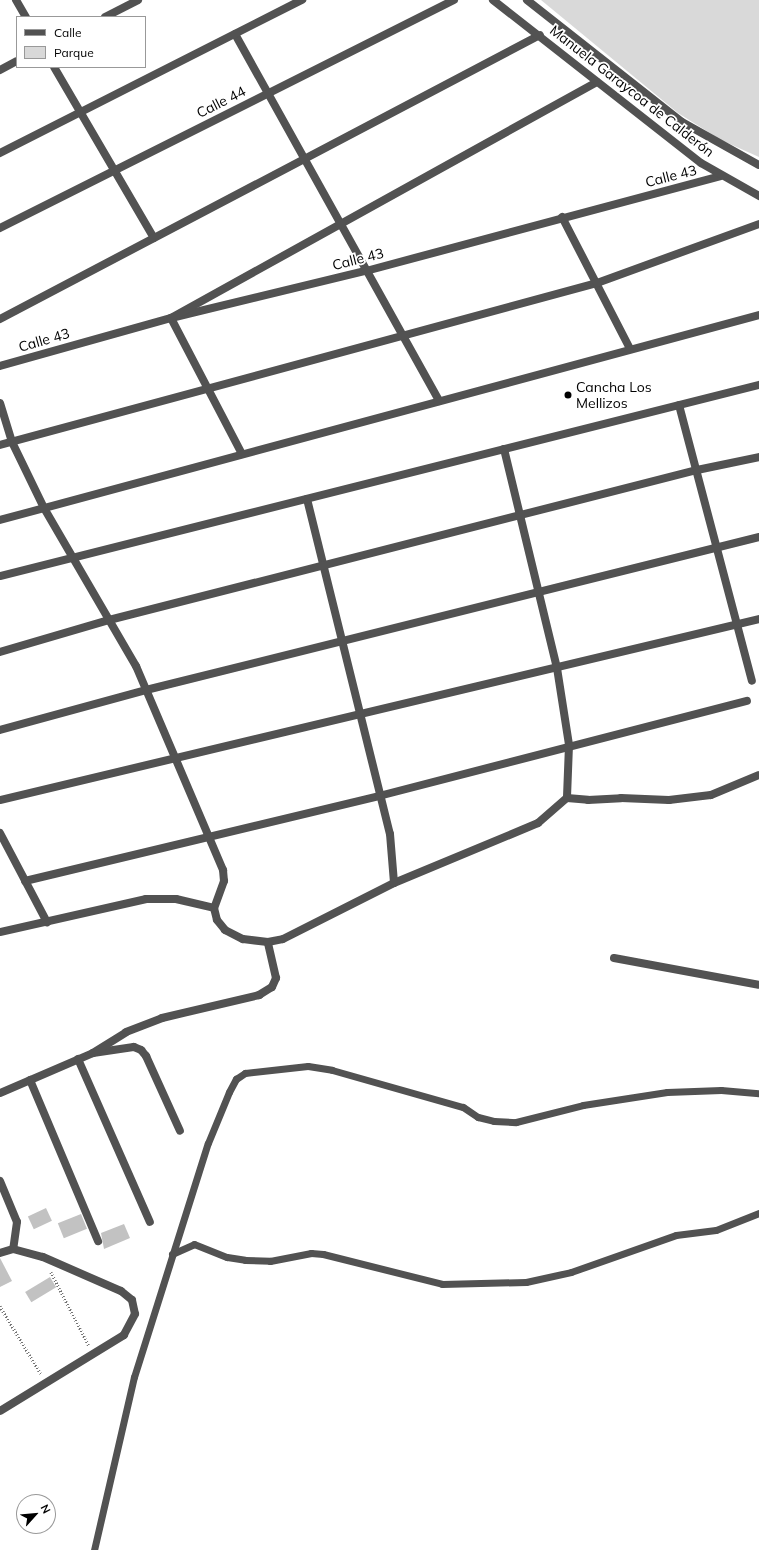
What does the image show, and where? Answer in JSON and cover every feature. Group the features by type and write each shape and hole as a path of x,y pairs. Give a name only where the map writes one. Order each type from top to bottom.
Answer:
{"street":[{"path":"16,0 25,16"},
{"path":"107,16 138,0"},
{"path":"0,153 302,0"},
{"name":"Calle 44","path":"0,228 454,0"},
{"name":"Manuela Garaycoa de Calderón","path":"493,0 540,35 597,82 721,176 759,196"},
{"name":"Manuela Garaycoa de Calderón","path":"527,0 682,122 759,165"},
{"path":"235,34 438,401"},
{"path":"0,319 540,35"},
{"path":"0,70 16,62"},
{"path":"55,68 154,238"},
{"path":"242,454 171,318 341,226 597,82"},
{"name":"Calle 43","path":"0,366 171,318 366,270 721,176"},
{"path":"562,217 598,283 630,349"},
{"path":"0,445 598,283 759,224"},
{"path":"0,520 759,314"},
{"path":"0,576 759,385"},
{"path":"0,403 12,442 44,508 136,666 209,836 223,870 224,881 214,908 217,920 224,930 243,939 268,942 284,939 394,883 538,823 567,798 588,800 669,800 711,795 759,775"},
{"path":"679,405 752,681"},
{"path":"504,449 557,668 569,745 567,798"},
{"path":"0,652 109,620 697,470 759,457"},
{"path":"306,499 379,796 392,841 394,883"},
{"path":"0,730 146,690 717,546 759,537"},
{"path":"0,800 176,760 759,619"},
{"path":"25,881 379,796 569,745 747,701"},
{"path":"0,833 47,922"},
{"path":"0,932 146,899 176,899 214,908"},
{"path":"0,1093 92,1053 126,1032 155,1021 259,995 272,987 276,978 268,942"},
{"path":"614,958 759,985"},
{"path":"92,1053 134,1047 141,1050 146,1056 180,1131"},
{"path":"78,1059 150,1222"},
{"path":"30,1080 98,1241"},
{"path":"0,1181 18,1222 13,1249"},
{"path":"0,1253 13,1249 43,1257 121,1291 132,1300 135,1314 124,1335 0,1411"}],"lane":[{"path":"94,1550 134,1377 208,1143 229,1092 236,1079 245,1073 308,1066 332,1070 463,1107 478,1117 494,1122 516,1122 584,1105 667,1092 721,1090 759,1093"},
{"path":"172,1254 194,1244 227,1257 245,1260 270,1261 311,1253 323,1254 442,1284 518,1282 571,1272 676,1236 716,1230 759,1213"}],"path":[{"path":"43,1257 93,1353"},
{"path":"0,1306 46,1382"}],"green space":[{"path":"541,0 759,0 759,157 721,140 678,113"}],"building":[{"path":"46,1208 52,1221 34,1229 28,1216"},
{"path":"81,1214 87,1229 64,1238 58,1223"},
{"path":"124,1224 130,1238 104,1249 101,1233"},
{"path":"0,1258 12,1281 0,1287"},
{"path":"50,1277 56,1287 31,1302 25,1292"}],"place":[{"name":"Cancha Los Mellizos","path":"568,395"}]}
